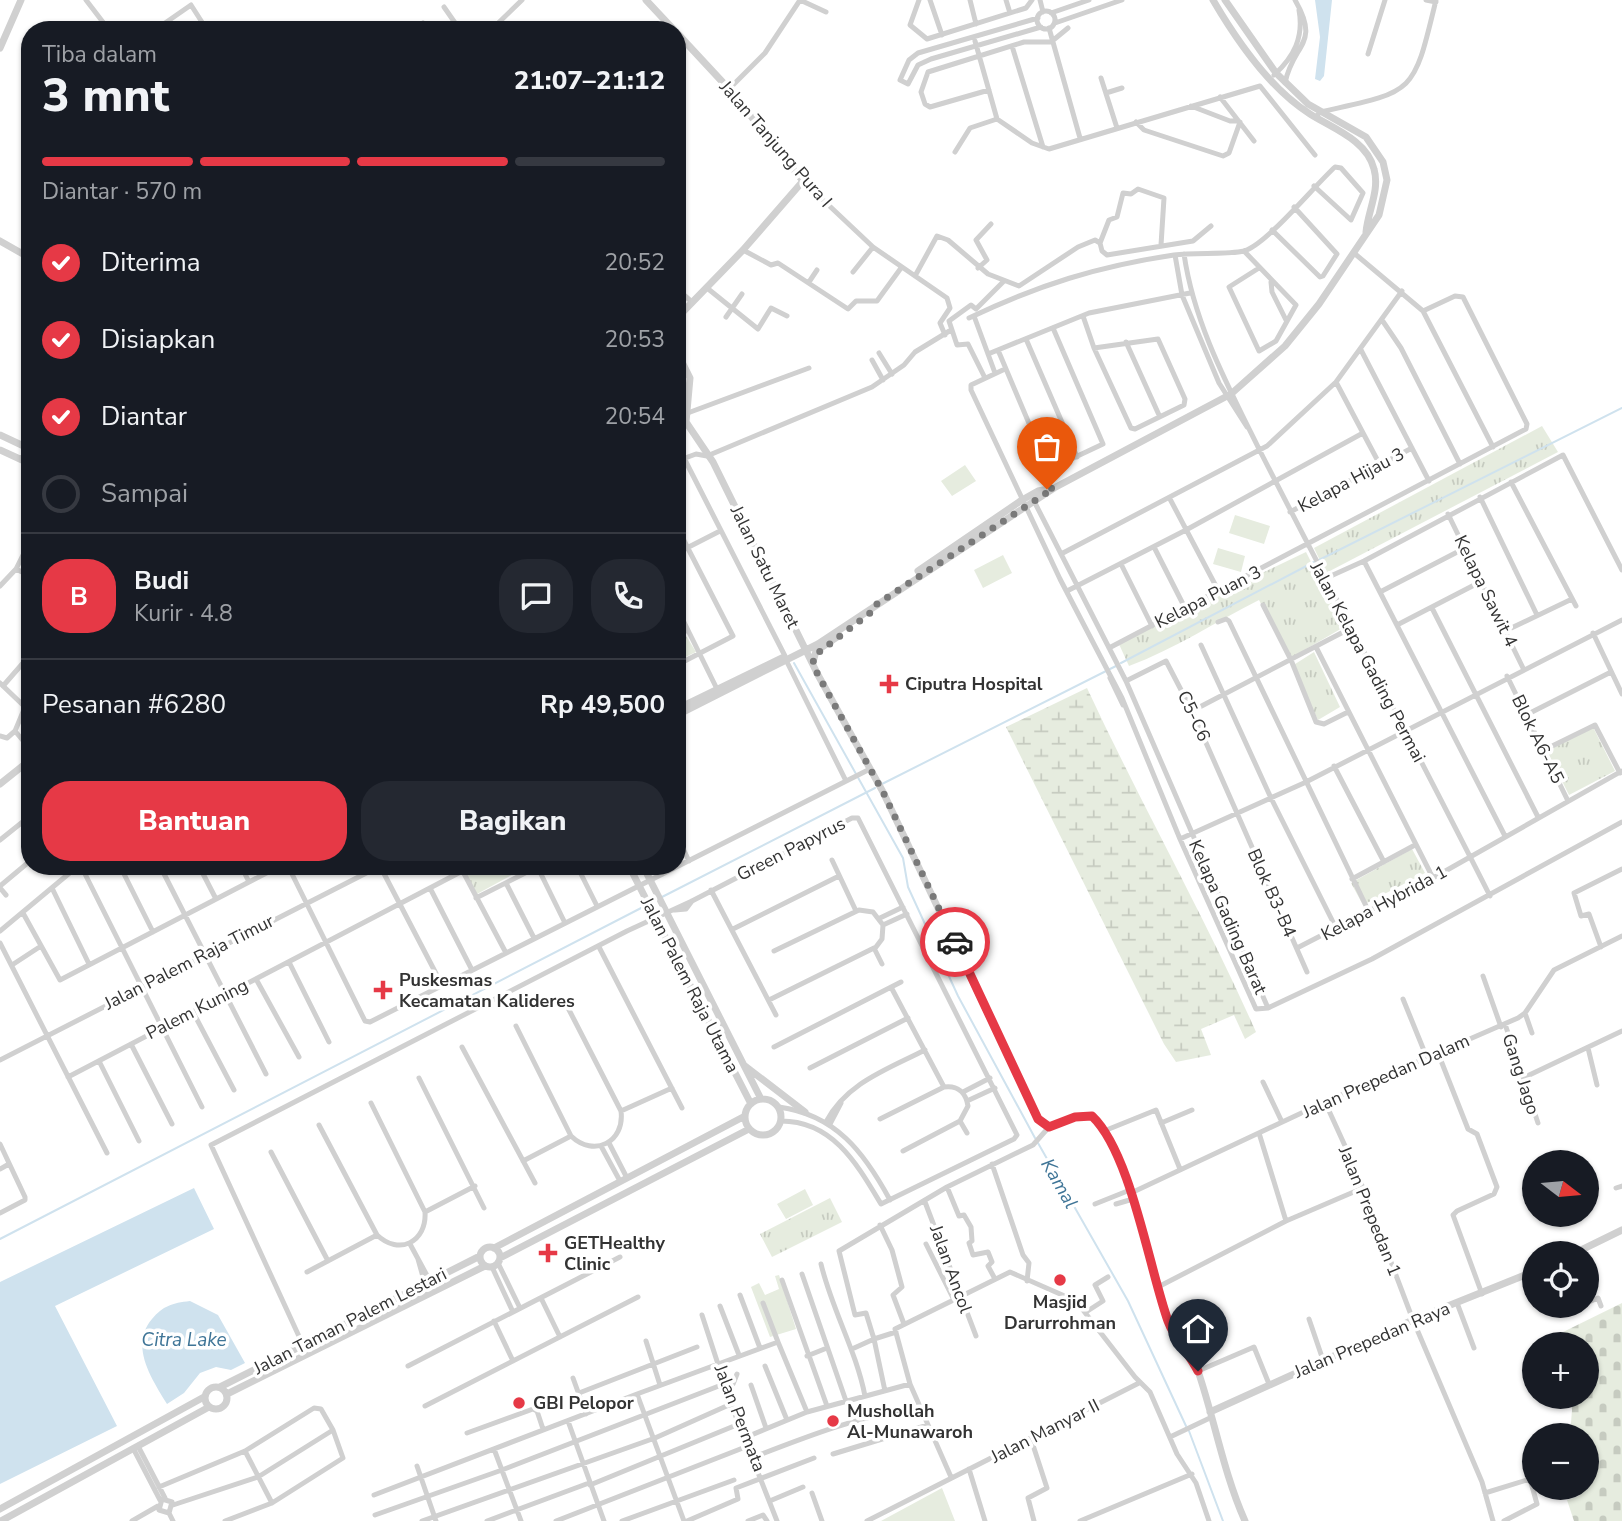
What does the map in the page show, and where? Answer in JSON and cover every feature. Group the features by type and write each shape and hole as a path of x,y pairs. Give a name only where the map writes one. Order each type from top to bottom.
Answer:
{"street":[{"path":"1,46 21,0"},
{"path":"86,0 102,21"},
{"path":"500,21 522,0"},
{"name":"Jalan Tanjung Pura I","path":"646,0 666,21"},
{"path":"729,89 765,53 800,0 826,12"},
{"path":"919,0 910,23 912,28 927,39 1026,8 1032,0"},
{"path":"930,0 942,34"},
{"path":"970,0 976,24"},
{"path":"1006,0 1010,13"},
{"path":"1040,0 1043,12"},
{"path":"1043,12 1051,13 1090,0"},
{"path":"1049,29 1055,23 1122,0"},
{"path":"1213,0 1273,76 1318,115 1358,144 1372,162 1376,188 1366,232"},
{"path":"686,710 785,658 871,608 1035,503 1054,488 1229,396 1284,346 1319,304 1379,215 1387,180 1383,162 1366,137 1318,115 1285,83 1273,76 1225,0"},
{"path":"1285,83 1306,34 1307,24 1295,0"},
{"path":"1368,54 1385,0"},
{"path":"1318,115 1380,98 1408,85 1421,62 1436,1 1426,0"},
{"path":"168,21 191,5 201,21"},
{"path":"444,7 454,21"},
{"path":"1273,76 1298,44 1301,33 1299,7"},
{"path":"1043,12 1038,18 918,53 909,60 900,79 908,83 923,62 975,44 1041,27 1049,29"},
{"path":"1051,13 1055,23"},
{"path":"1038,18 1041,27"},
{"path":"1049,29 1080,138"},
{"path":"989,90 930,107 925,104 921,92 929,72 1036,40 1051,42 1068,29"},
{"path":"973,36 997,119 1043,147 1049,149 1260,86 1315,155"},
{"name":"Jalan Tanjung Pura I","path":"686,42 729,89 803,181 873,247 901,268 930,284 950,303 941,322 945,335"},
{"path":"1012,46 1043,147"},
{"path":"1101,78 1117,128"},
{"path":"1106,93 1122,88"},
{"path":"1220,97 1254,141"},
{"path":"1191,106 1239,122"},
{"path":"955,152 970,128 997,119"},
{"path":"1136,122 1144,131 1223,156 1229,153 1239,122"},
{"path":"995,373 972,317 1080,272 1175,255 1244,251 1272,230 1314,186 1338,167 1363,193 1349,221 1314,186"},
{"path":"686,308 743,250 803,181"},
{"path":"1161,245 1164,198 1138,189 1131,194 1122,193 1117,217 1110,219 1100,243 1102,251 1107,255 1194,241 1212,226"},
{"path":"1272,230 1322,278 1337,254 1294,207"},
{"path":"978,268 988,260 975,240 991,224"},
{"path":"915,276 939,236 978,268 1004,281 1022,285 1078,247 1095,240 1100,243"},
{"path":"0,241 21,253"},
{"path":"853,272 873,247"},
{"path":"743,250 771,265 778,263 848,309 856,301 877,301 901,268"},
{"path":"1244,251 1296,305 1276,341 1257,350 1230,287 1259,268"},
{"path":"1354,253 1423,311 1493,447"},
{"path":"1184,254 1190,293 1216,368"},
{"path":"1175,255 1182,295 1216,368"},
{"path":"809,282 817,270"},
{"path":"985,378 968,344 958,346 951,330 950,318 971,305 976,309 1004,281"},
{"path":"1271,282 1272,292 1286,320"},
{"path":"706,288 758,329 772,307 787,316"},
{"path":"1061,554 1260,451 1336,383 1402,291"},
{"path":"988,354 1083,316 1190,293"},
{"path":"726,317 742,294"},
{"name":"Kelapa Puan 3","path":"1109,648 1218,590 1307,547 1526,429 1527,424 1460,295 1423,311"},
{"path":"686,297 692,302"},
{"path":"1083,316 1094,348 1131,428 1135,429 1185,402 1160,341 1154,338 1094,348"},
{"path":"1382,320 1401,348 1460,464"},
{"path":"998,350 1048,466 1052,468 1101,447 1103,441 1053,328"},
{"path":"686,458 696,454 707,456 883,380 915,352 951,330"},
{"path":"1026,339 1077,457"},
{"path":"1126,342 1159,415"},
{"path":"1361,350 1429,481"},
{"path":"879,353 892,374"},
{"path":"872,360 883,380"},
{"path":"686,413 809,368"},
{"name":"Jalan Kelapa Gading Permai","path":"1216,368 1490,896"},
{"path":"1004,369 970,388 1021,500 1123,705 1254,1005 1259,1010 1268,1008"},
{"path":"686,370 690,378 686,396"},
{"path":"1336,383 1380,466"},
{"name":"Jalan Satu Maret","path":"686,421 713,462 868,771 883,792 1038,1119 1049,1127"},
{"path":"1067,592 1363,433"},
{"path":"0,435 21,445"},
{"name":"Kelapa Hijau 3","path":"1290,512 1412,448"},
{"path":"0,450 21,460"},
{"path":"1324,579 1364,561 1563,455 1622,570"},
{"path":"686,471 720,531 846,781"},
{"path":"1511,482 1576,606"},
{"path":"806,645 1021,500 1038,491 1054,488"},
{"path":"1480,497 1537,615"},
{"path":"1170,499 1218,590"},
{"name":"Kelapa Gading Barat","path":"1035,503 1121,670 1268,1008 1372,959 1622,822"},
{"name":"Kelapa Sawit 4","path":"1448,514 1523,668"},
{"path":"686,661 733,636 687,548 720,531"},
{"path":"1154,547 1185,608"},
{"path":"1380,592 1465,548"},
{"path":"2,582 16,569 21,559"},
{"path":"1364,561 1505,836"},
{"path":"1121,564 1152,625"},
{"path":"16,569 21,572"},
{"path":"1397,625 1482,581"},
{"path":"1505,631 1572,599"},
{"path":"1263,605 1291,660 1316,722 1320,724 1348,712"},
{"path":"813,664 816,651 870,613 871,608"},
{"path":"1432,608 1538,817"},
{"path":"1218,622 1226,619 1229,621 1304,783 1369,912"},
{"path":"1180,839 1304,783 1403,729 1622,620"},
{"path":"1192,711 1351,628"},
{"path":"687,630 717,689"},
{"path":"1593,633 1622,694"},
{"path":"1201,645 1226,694 1271,798 1337,930"},
{"path":"1316,647 1433,878"},
{"path":"686,704 785,658"},
{"name":"C5-C6","path":"1126,681 1166,661 1192,711 1237,814"},
{"path":"21,665 2,685 21,703"},
{"path":"1526,715 1611,672"},
{"name":"Blok A6-A5","path":"1507,676 1568,801"},
{"path":"0,736 7,738 15,731 21,717"},
{"path":"1544,750 1595,725 1621,772"},
{"path":"15,731 21,738"},
{"path":"1335,766 1384,862"},
{"path":"0,784 21,767"},
{"path":"686,862 868,771"},
{"name":"Kelapa Hybrida 1","path":"1297,948 1337,930 1433,878 1621,772"},
{"name":"Blok B3-B4","path":"1237,814 1307,972"},
{"name":"Green Papyrus","path":"303,1345 211,1145 638,926 858,818 1016,1129 1015,1138 890,1200"},
{"path":"0,840 21,823"},
{"path":"1352,879 1415,845"},
{"path":"686,855 689,861"},
{"name":"Green Papyrus","path":"832,860 856,911"},
{"path":"6,895 0,887 21,869"},
{"path":"1601,947 1589,914 1581,916 1574,893 1622,869"},
{"path":"0,932 68,875"},
{"path":"84,875 202,1107"},
{"path":"124,875 153,932"},
{"path":"165,875 266,1074"},
{"path":"204,875 216,899"},
{"path":"245,875 248,883"},
{"path":"21,914 60,979 263,875"},
{"path":"293,875 367,1022 660,875"},
{"name":"Jalan Palem Raja Timur","path":"0,1060 141,985 362,875"},
{"path":"385,875 442,985"},
{"name":"Palem Kuning","path":"68,1077 401,904 451,875"},
{"path":"464,875 506,953"},
{"path":"476,898 522,875"},
{"path":"541,875 565,923"},
{"path":"582,875 597,906"},
{"name":"Jalan Palem Raja Utama","path":"634,875 751,1104"},
{"name":"Jalan Palem Raja Utama","path":"648,875 761,1099"},
{"path":"733,929 839,876"},
{"path":"506,883 534,939"},
{"path":"51,888 89,964"},
{"path":"430,888 472,970"},
{"path":"711,890 776,1014"},
{"path":"881,921 903,906"},
{"path":"769,1000 874,948 882,939 881,921 869,910 856,911 774,951"},
{"path":"881,921 907,914"},
{"name":"Jalan Prepedan Dalam","path":"1131,1194 1325,1102 1503,1025 1525,1013 1552,972 1622,936"},
{"path":"0,943 107,1153"},
{"path":"12,965 41,946"},
{"path":"599,947 682,1108"},
{"path":"874,948 882,964"},
{"path":"289,962 329,1042"},
{"name":"Gang Jago","path":"1483,976 1538,1123"},
{"path":"256,979 299,1057"},
{"path":"775,1047 901,982"},
{"path":"891,987 944,1087"},
{"path":"1403,999 1427,1058"},
{"path":"516,1026 572,1136 585,1146 609,1143 620,1129 621,1111 565,1002"},
{"path":"193,1012 234,1090"},
{"path":"1525,1013 1532,1033"},
{"path":"810,1068 908,1018"},
{"path":"1523,1078 1622,1031"},
{"path":"131,1044 172,1124"},
{"path":"462,1047 535,1183"},
{"path":"1588,1048 1597,1086"},
{"path":"828,1123 845,1094 925,1051"},
{"path":"1438,1053 1468,1129 1476,1134 1497,1187 1490,1196 1455,1211 1454,1217 1482,1294"},
{"path":"99,1060 139,1142"},
{"path":"741,1063 805,1112 828,1123 857,1148 890,1200 881,1204 859,1168 835,1140 803,1123 781,1121"},
{"path":"419,1078 484,1208"},
{"path":"963,1092 990,1079"},
{"path":"1263,1083 1282,1122"},
{"path":"880,1119 944,1087 954,1087 963,1092 967,1101 967,1112 960,1121 903,1151"},
{"path":"967,1101 995,1087"},
{"path":"621,1111 672,1088"},
{"path":"513,1312 494,1263 494,1248 745,1116 751,1104 761,1099 770,1100 779,1107 805,1112"},
{"name":"Jalan Prepedan 1","path":"1325,1102 1363,1188 1413,1320 1482,1482 1493,1521"},
{"path":"319,1125 377,1236 392,1245 410,1244 423,1231 425,1212 371,1103"},
{"path":"745,1116 749,1129 758,1135 767,1135 777,1129 781,1121 779,1107"},
{"path":"1104,1131 1156,1110 1180,1169"},
{"path":"1161,1123 1192,1110"},
{"path":"886,1391 866,1312 855,1315 839,1251 947,1187 1033,1144 1049,1127 1085,1115 1092,1116 1104,1131 1131,1194 1172,1332 1198,1371 1245,1521"},
{"path":"960,1121 967,1133"},
{"name":"Jalan Taman Palem Lestari","path":"227,1394 494,1263 749,1129"},
{"path":"1259,1133 1286,1221"},
{"path":"523,1161 572,1136"},
{"path":"609,1143 624,1180"},
{"path":"0,1144 25,1200 0,1213"},
{"path":"601,1146 624,1180"},
{"path":"271,1152 328,1261"},
{"path":"0,1169 9,1164"},
{"path":"992,1164 1028,1263 1027,1280"},
{"path":"425,1212 475,1186"},
{"path":"947,1187 959,1216 964,1215 971,1227 972,1241 969,1243 973,1255 988,1252 992,1262 988,1265 995,1279"},
{"path":"1158,1287 1286,1221 1363,1188"},
{"path":"1095,1204 1131,1194"},
{"path":"1116,1204 1131,1194"},
{"name":"Jalan Ancol","path":"925,1202 958,1298 976,1336"},
{"path":"880,1225 892,1250 902,1287 893,1295 904,1324"},
{"path":"1599,1242 1621,1232"},
{"path":"307,1272 377,1236"},
{"path":"410,1244 427,1282"},
{"path":"926,1244 937,1270 958,1298"},
{"name":"Jalan Taman Palem Lestari","path":"220,1387 480,1256 486,1248 494,1248"},
{"path":"480,1256 494,1263 520,1308"},
{"path":"408,1366 620,1257"},
{"path":"821,1264 852,1349 865,1396"},
{"path":"951,1477 911,1384 896,1328 1010,1272 1072,1298 1086,1312 1139,1383 1154,1398 1170,1437 1192,1474 1209,1521"},
{"path":"802,1274 846,1401"},
{"name":"Jalan Prepedan Raya","path":"1211,1414 1269,1384 1413,1320 1522,1276"},
{"path":"1086,1312 1102,1301 1095,1285 1108,1277"},
{"path":"782,1280 827,1406"},
{"path":"740,1295 760,1348"},
{"path":"425,1406 638,1297"},
{"path":"541,1298 560,1337"},
{"path":"1599,1301 1601,1306"},
{"path":"763,1303 807,1412"},
{"path":"1457,1303 1474,1348"},
{"path":"720,1306 739,1355"},
{"path":"836,1311 853,1307"},
{"name":"Jalan Permata","path":"702,1315 731,1404 777,1521"},
{"path":"1309,1320 1323,1360"},
{"path":"494,1321 513,1361"},
{"path":"852,1349 896,1332"},
{"path":"1188,1353 1220,1336"},
{"path":"646,1341 660,1385"},
{"path":"374,1494 739,1355 778,1343"},
{"path":"579,1393 697,1347"},
{"path":"1198,1371 1254,1347 1269,1384"},
{"path":"807,1356 827,1348"},
{"path":"765,1366 787,1420"},
{"path":"375,1515 733,1384 737,1374"},
{"path":"573,1378 586,1414"},
{"name":"Jalan Manyar II","path":"867,1521 1139,1383"},
{"path":"744,1437 807,1412 911,1384"},
{"path":"751,1385 766,1428"},
{"path":"0,1509 204,1397 211,1387 220,1387 227,1394 224,1406 217,1409 209,1407 4,1520"},
{"path":"637,1394 685,1521 737,1499 736,1488 814,1458"},
{"path":"204,1397 209,1407"},
{"path":"422,1521 435,1519 509,1489 655,1438 731,1404"},
{"path":"754,1457 825,1429 920,1406"},
{"path":"159,1487 245,1451 313,1409 321,1409 333,1430 343,1458 272,1503 225,1521"},
{"path":"467,1433 534,1409 542,1429"},
{"path":"1170,1437 1211,1414"},
{"path":"568,1421 604,1521"},
{"path":"487,1521 661,1457 739,1424"},
{"path":"833,1454 928,1425"},
{"path":"132,1521 161,1502 173,1505 258,1477 333,1430"},
{"path":"1031,1439 1048,1488 1028,1498 1034,1521"},
{"path":"556,1521 748,1446"},
{"path":"136,1447 159,1487 161,1512 169,1513"},
{"path":"136,1447 161,1502"},
{"path":"494,1449 521,1521"},
{"path":"245,1451 272,1503"},
{"path":"417,1466 435,1519"},
{"path":"969,1469 985,1521"},
{"path":"1080,1521 1192,1474"},
{"path":"1485,1493 1530,1479 1537,1504 1504,1521"},
{"path":"622,1521 734,1480"},
{"path":"767,1521 763,1510 803,1487"},
{"path":"812,1493 822,1521"},
{"path":"169,1513 173,1505"},
{"path":"169,1513 173,1521"},
{"path":"748,1521 763,1515"}],"green space":[{"path":"1542,426 1558,452 1326,573 1314,548"},
{"path":"965,465 976,481 952,496 941,481"},
{"path":"1235,515 1270,526 1264,544 1229,533"},
{"path":"1218,548 1245,556 1241,572 1213,564"},
{"path":"1306,552 1344,627 1289,659 1259,600 1179,643 1129,666 1118,642"},
{"path":"1003,555 1012,573 983,588 974,570"},
{"path":"686,636 696,652 686,657"},
{"path":"1314,652 1340,707 1318,720 1292,666"},
{"path":"1087,688 1256,1032 1245,1039 1234,1015 1201,1029 1211,1055 1176,1062 1164,1044 1006,727"},
{"path":"1593,727 1615,771 1569,795 1547,751"},
{"path":"1412,849 1425,873 1363,905 1351,883"},
{"path":"467,875 512,875 477,894"},
{"path":"805,1189 813,1205 786,1219 777,1204"},
{"path":"830,1198 842,1222 772,1257 760,1234"},
{"path":"779,1275 796,1329 770,1337 751,1287 759,1283 765,1295 779,1289 775,1276"},
{"path":"1622,1303 1622,1521 1574,1521 1567,1500 1599,1500 1599,1423 1571,1423 1572,1409 1599,1409 1599,1332 1563,1332 1592,1318 1599,1318 1599,1314"},
{"path":"942,1488 955,1521 881,1521"}],"water":[{"path":"1315,0 1332,0 1324,76 1320,81 1315,79 1320,37"},
{"path":"194,1188 214,1229 55,1306 117,1426 0,1484 0,1282"},
{"name":"Citra Lake","path":"190,1301 218,1315 245,1363 231,1370 216,1367 200,1373 184,1393 167,1404 145,1362 145,1329 164,1308"}],"waterway":[{"path":"1319,560 1622,408"},
{"path":"1121,663 1314,562"},
{"name":"Kamal","path":"794,663 903,858 908,887 958,996 1035,1138"},
{"path":"880,785 1116,666"},
{"path":"662,897 875,788"},
{"path":"0,1239 645,906"},
{"name":"Kamal","path":"1038,1143 1128,1301 1186,1426"},
{"name":"Kamal","path":"1189,1431 1223,1521"}],"way so far":[{"path":"955,942 883,792 818,675 813,664 814,656 816,651 870,613 871,608 989,529 1044,498 1054,488 1047,489"}],"place":[{"name":"Ciputra Hospital","path":"889,684"},
{"name":"Puskesmas Kecamatan Kalideres","path":"383,990"},
{"name":"GETHealthy Clinic","path":"548,1253"},
{"name":"Masjid Darurrohman","path":"1060,1280"},
{"name":"GBI Pelopor","path":"519,1403"},
{"name":"Mushollah Al-Munawaroh","path":"833,1421"}],"route":[{"path":"955,942 1038,1119 1044,1126 1049,1127 1075,1117 1092,1116 1104,1131 1131,1193 1172,1332 1198,1371"}]}
